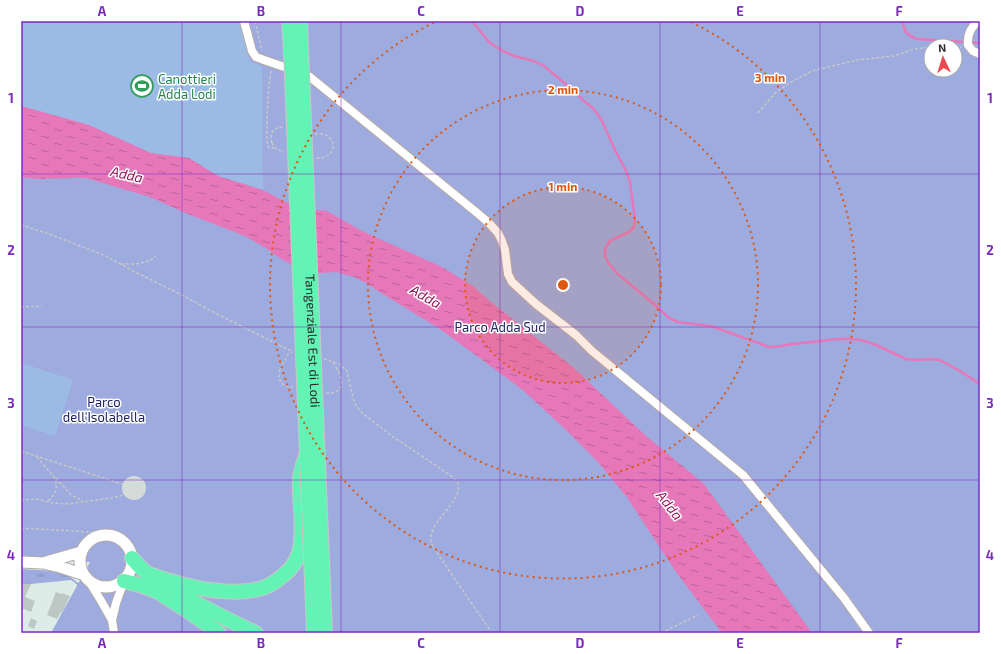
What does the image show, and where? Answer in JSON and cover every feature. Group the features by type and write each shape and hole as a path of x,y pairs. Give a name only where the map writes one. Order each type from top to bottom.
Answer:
{"highway":[{"path":"289,21 296,50"},
{"path":"296,50 300,21"},
{"name":"Tangenziale Est di Lodi","path":"296,50 307,453 314,633"},
{"name":"Tangenziale Est di Lodi","path":"296,50 325,633"},
{"path":"146,573 169,581 209,590 246,591 260,589 272,584 288,572 297,559 300,551 300,482 307,453"},
{"path":"132,558 146,573 165,586 220,616 256,633"},
{"path":"124,581 153,590 220,616"},
{"path":"153,590 177,604 219,633"}],"street":[{"path":"244,21 252,51 260,59 296,71 310,78 489,223 498,233 502,241 505,250 508,274 512,282 536,304 576,335 592,351 743,475 844,598 869,633"},
{"path":"978,21 968,34 968,42 973,51 980,54"},
{"path":"112,620 124,581 132,566 132,558 130,550 125,542 118,537 100,535 85,544 79,560 82,574 90,583 112,620 114,633"},
{"path":"43,563 81,552"},
{"path":"21,562 43,563 60,566 82,574"},
{"path":"90,583 98,587 107,588 116,586 124,581"}],"path":[{"path":"256,21 268,62 268,144 269,148 275,148"},
{"path":"758,113 776,92 812,71 857,60 894,56 914,49 923,48"},
{"path":"313,137 315,134 320,133 332,139 332,152"},
{"path":"21,225 52,235 106,256 293,352 288,354 280,369"},
{"path":"119,264 135,264 149,261 156,256"},
{"path":"21,307 42,306"},
{"path":"323,359 340,364 347,372 355,404 364,415 456,480 459,492 433,529 431,541 433,547 492,633"},
{"path":"323,391 328,394 331,393 338,390 342,384 340,376 331,361"},
{"path":"21,451 122,484"},
{"path":"35,456 71,495 84,502"},
{"path":"48,502 56,492 57,484 54,477"},
{"path":"21,500 36,499 60,504 84,502 124,495"},
{"path":"21,528 90,532 100,535"},
{"path":"662,633 698,615"}],"green space":[{"name":"Parco Adda Sud","path":"21,21 980,21 980,633 51,633 90,562 21,557"},
{"path":"21,569 57,571 67,574 90,594 71,580 21,584"}],"shaded area":[{"name":"Canottieri Adda Lodi","path":"21,21 69,21 97,24 119,21 240,21 250,62 262,66 263,190 218,176 189,158 151,153 89,125 21,106"},
{"path":"21,363 73,380 55,436 21,425"},
{"path":"134,476 143,479 146,488 143,497 134,500 125,497 122,488 125,479"}],"water":[{"name":"Adda","path":"21,106 89,125 151,153 189,158 218,176 263,190 297,208 327,211 362,231 442,267 473,286 574,368 645,435 704,484 812,633 722,633 676,572 626,496 597,461 564,428 524,391 477,356 437,327 368,284 354,277 336,272 321,273 305,271 283,260 245,236 188,214 150,197 86,178 38,179 21,177"}],"building":[{"path":"21,584 31,584 25,597 35,601 31,612 21,608"},
{"path":"56,592 70,596 62,613 61,612 57,619 47,615"},
{"path":"31,618 37,621 34,629 28,626"}],"waterway":[{"path":"472,21 490,43 514,56 534,61 544,66 593,108 601,119 630,182 635,220 634,227 629,232 610,241 605,249 605,256 609,264 619,275 669,318 678,322 711,326 769,347 838,339 861,340 876,345 906,359 940,360 980,384"},
{"path":"902,21 906,33 917,39 980,43"}],"place":[{"name":"Canottieri Adda Lodi","path":"142,86"}],"park label":[{"name":"Parco dell'Isolabella","path":"104,410"}]}
